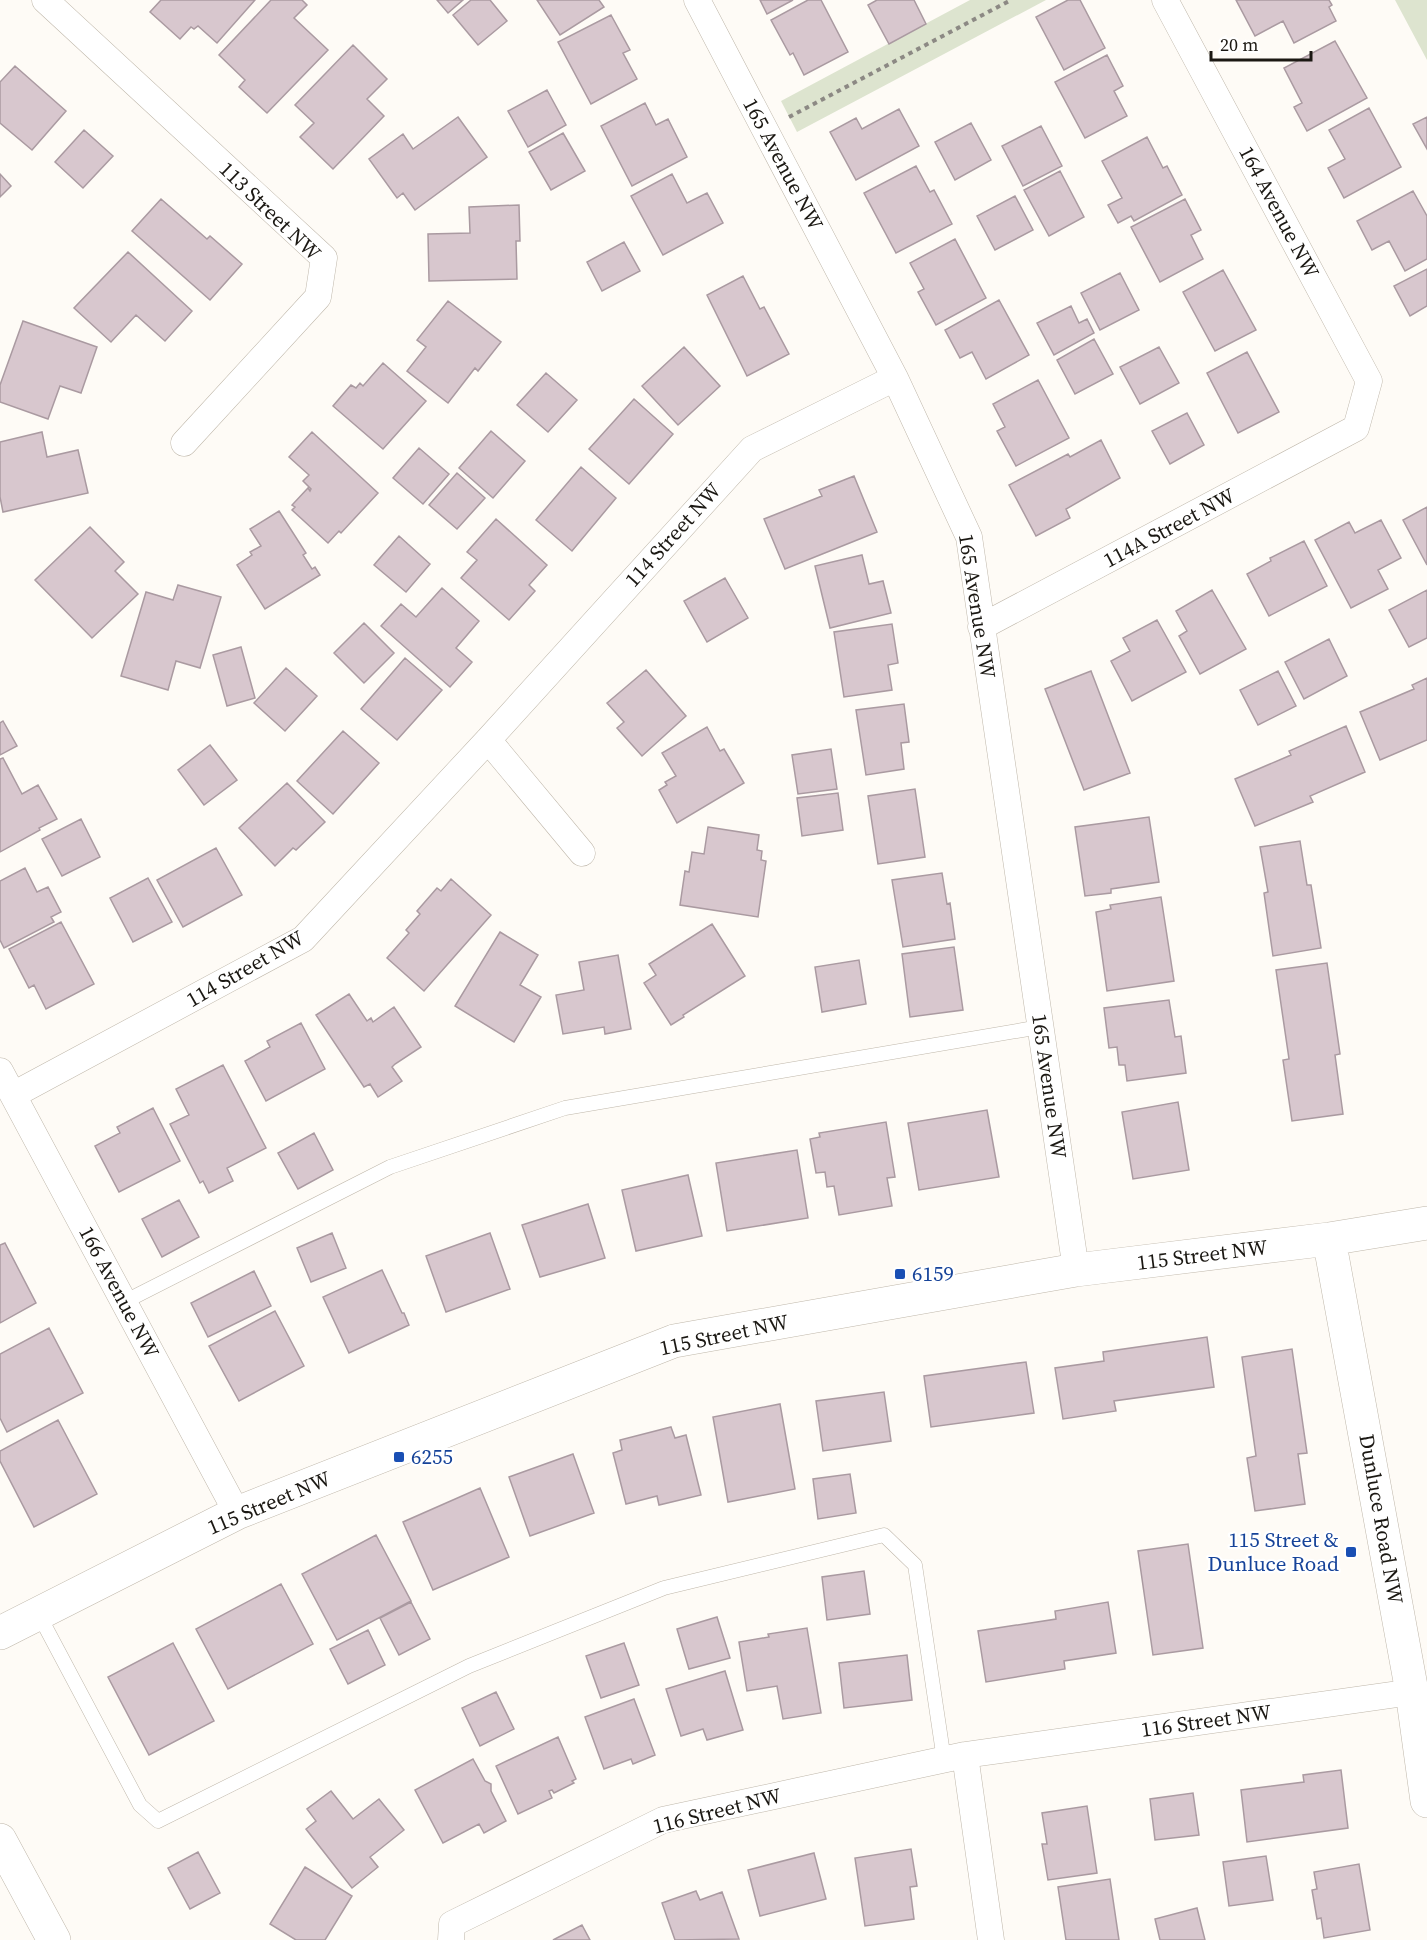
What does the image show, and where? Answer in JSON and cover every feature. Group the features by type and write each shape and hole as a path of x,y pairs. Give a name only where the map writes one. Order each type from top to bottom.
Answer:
{"street":[{"name":"113 Street NW","path":"45,0 324,258 318,297 184,443"},
{"name":"165 Avenue NW","path":"697,0 895,378 969,537 1076,1270"},
{"name":"164 Avenue NW","path":"1165,0 1369,381 1356,428"},
{"name":"114 Street NW","path":"13,1095 303,939 488,740 752,449 895,378"},
{"name":"114A Street NW","path":"981,627 1356,428"},
{"path":"488,740 582,853"},
{"name":"166 Avenue NW","path":"0,1071 237,1513"},
{"name":"115 Street NW","path":"0,1633 237,1513 674,1341 1076,1270 1329,1239 1427,1223"},
{"name":"Dunluce Road NW","path":"1329,1239 1412,1692 1427,1801"},
{"name":"116 Street NW","path":"452,1932 663,1820 954,1757 1412,1692"},
{"path":"954,1757 990,1940"},
{"path":"0,1840 54,1940"}],"lane":[{"path":"124,1302 390,1167 565,1108 1041,1027"},
{"path":"38,1613 140,1805 158,1821 469,1666 664,1588 884,1535 915,1564 954,1757"}],"path":[{"path":"765,130 1011,0"}],"green space":[{"path":"970,0 1046,0 797,132 781,101"},
{"path":"1395,0 1427,0 1427,60"}],"building":[{"path":"161,0 255,0 217,43 198,26 194,29 191,27 180,39 150,12"},
{"path":"271,0 302,0 307,5 294,18 328,50 267,113 239,87 245,80 219,55"},
{"path":"437,0 463,0 448,13"},
{"path":"471,0 490,0 507,21 478,45 453,15"},
{"path":"537,0 599,0 604,7 560,35"},
{"path":"760,0 793,0 767,14"},
{"path":"808,0 821,0 848,52 804,75 793,53 790,55 771,20"},
{"path":"877,0 914,0 926,24 889,44 868,5"},
{"path":"1068,0 1080,0 1105,48 1064,70 1036,17"},
{"path":"1236,0 1329,0 1332,5 1329,7 1336,21 1294,43 1283,21 1255,36"},
{"path":"611,15 630,50 623,53 637,79 591,104 558,42"},
{"path":"1335,41 1367,98 1307,131 1294,107 1302,103 1284,68"},
{"path":"353,45 387,79 367,99 384,116 333,169 300,137 314,123 295,105"},
{"path":"1107,55 1123,86 1114,91 1127,116 1085,138 1055,82"},
{"path":"15,66 66,111 32,150 0,123 0,82"},
{"path":"547,90 566,125 528,147 508,111"},
{"path":"645,103 656,125 668,119 687,157 632,186 601,126"},
{"path":"1369,108 1401,167 1344,198 1328,168 1345,159 1329,130"},
{"path":"899,109 919,146 856,180 830,132 856,118 862,129"},
{"path":"458,117 487,157 415,210 403,193 397,198 369,159 403,134 413,149"},
{"path":"1427,117 1427,149 1413,124"},
{"path":"971,123 991,160 955,180 935,142"},
{"path":"1041,126 1062,166 1023,186 1002,146"},
{"path":"84,130 113,156 83,188 55,162"},
{"path":"563,133 585,171 551,190 529,152"},
{"path":"1147,137 1163,168 1167,166 1182,195 1134,221 1131,216 1118,223 1108,205 1122,198 1102,161"},
{"path":"916,166 930,192 934,190 952,224 896,253 864,193"},
{"path":"1060,171 1084,217 1049,236 1024,190"},
{"path":"0,174 11,186 0,197"},
{"path":"672,174 687,203 707,193 723,223 663,255 631,196"},
{"path":"1413,191 1427,216 1427,259 1405,271 1389,241 1372,250 1357,221"},
{"path":"1015,196 1033,230 995,250 977,216"},
{"path":"161,199 207,239 210,236 242,264 210,300 132,231"},
{"path":"1185,199 1201,230 1191,235 1203,259 1160,282 1131,227"},
{"path":"519,205 520,241 516,241 517,279 429,281 428,234 470,233 469,207"},
{"path":"955,239 986,298 936,325 918,292 924,289 910,263"},
{"path":"624,242 640,271 602,291 587,262"},
{"path":"128,252 192,311 165,341 136,315 111,342 74,308"},
{"path":"1427,269 1427,306 1410,316 1394,286"},
{"path":"1223,270 1256,330 1215,351 1183,292"},
{"path":"1120,273 1139,310 1100,330 1081,293"},
{"path":"743,276 760,309 764,307 789,354 747,376 707,295"},
{"path":"999,300 1029,355 986,379 972,352 960,358 945,330"},
{"path":"448,301 501,342 478,371 475,368 448,403 407,371 426,347 417,340"},
{"path":"1071,306 1079,323 1087,319 1094,333 1054,355 1037,323"},
{"path":"23,321 97,347 81,393 60,386 48,419 0,402 0,385"},
{"path":"1094,339 1113,374 1075,394 1057,360"},
{"path":"684,347 720,386 678,425 642,386"},
{"path":"1159,347 1179,383 1140,404 1120,367"},
{"path":"1247,352 1279,412 1238,433 1207,373"},
{"path":"383,363 426,401 383,449 333,406 351,385 356,388 360,383 363,386"},
{"path":"546,373 577,400 548,432 517,405"},
{"path":"1038,380 1069,438 1016,466 997,431 1005,427 993,404"},
{"path":"634,399 673,434 629,484 589,449"},
{"path":"1187,413 1204,445 1170,464 1152,431"},
{"path":"491,431 525,461 493,498 459,468"},
{"path":"42,432 47,457 78,450 88,493 3,512 0,497 0,442"},
{"path":"312,432 378,493 341,533 339,531 328,543 292,510 295,507 292,505 308,488 310,491 311,489 303,481 309,475 289,457"},
{"path":"1101,440 1120,478 1066,509 1070,518 1036,536 1009,485 1068,454 1070,457"},
{"path":"419,448 449,474 423,504 393,478"},
{"path":"581,467 616,498 572,551 536,520"},
{"path":"457,473 485,498 457,529 429,505"},
{"path":"854,476 877,532 785,569 764,519 822,496 819,490"},
{"path":"1427,507 1427,565 1403,520"},
{"path":"279,511 306,553 303,555 312,569 315,567 320,575 265,609 237,565 252,555 250,552 261,546 250,529"},
{"path":"496,519 547,565 529,585 535,591 509,620 461,578 477,560 467,552"},
{"path":"1381,520 1401,558 1378,570 1388,589 1351,608 1315,540 1349,522 1355,533"},
{"path":"90,527 124,562 115,571 138,594 92,638 35,580"},
{"path":"399,536 430,564 406,592 374,565"},
{"path":"1304,541 1327,586 1269,616 1247,574 1271,561 1270,558"},
{"path":"862,555 869,584 883,581 891,613 830,628 815,566"},
{"path":"725,578 748,618 707,642 684,601"},
{"path":"178,585 221,597 200,668 176,661 168,690 121,676 146,592 173,600"},
{"path":"442,588 479,621 456,648 472,662 450,687 381,626 401,604 416,617"},
{"path":"1212,590 1246,649 1200,674 1179,636 1187,631 1176,611"},
{"path":"1427,590 1427,638 1409,647 1389,610"},
{"path":"1157,620 1186,672 1132,701 1111,661 1130,651 1123,638"},
{"path":"364,623 394,653 364,683 334,653"},
{"path":"892,624 898,663 888,665 892,690 844,697 834,632"},
{"path":"1329,639 1347,676 1304,699 1285,662"},
{"path":"241,647 255,698 227,706 213,655"},
{"path":"405,658 442,690 397,740 361,709"},
{"path":"286,668 317,696 285,731 254,703"},
{"path":"646,670 686,716 642,756 617,728 624,722 607,703"},
{"path":"1091,671 1130,773 1084,790 1045,689"},
{"path":"1278,671 1296,706 1258,725 1240,690"},
{"path":"1427,678 1427,740 1380,760 1360,712 1414,689 1412,685"},
{"path":"904,704 909,742 901,743 904,769 866,775 856,710"},
{"path":"3,721 17,746 0,755 0,723"},
{"path":"1346,726 1365,772 1310,796 1313,802 1255,826 1235,779 1291,755 1289,751"},
{"path":"707,727 720,751 724,749 744,783 677,823 659,790 667,785 665,782 676,776 662,753"},
{"path":"343,731 379,763 333,814 297,781"},
{"path":"210,745 237,780 204,805 178,770"},
{"path":"831,749 837,789 798,794 792,755"},
{"path":"3,758 22,794 38,785 57,819 0,852 0,759"},
{"path":"287,783 325,822 296,850 293,848 275,866 239,828"},
{"path":"915,789 925,857 878,864 868,796"},
{"path":"838,793 843,830 802,836 797,798"},
{"path":"1149,817 1159,882 1111,889 1111,893 1085,896 1075,827"},
{"path":"81,819 100,857 62,876 42,839"},
{"path":"708,827 759,835 757,850 762,851 761,860 766,861 758,917 680,905 685,871 689,872 692,852 704,854"},
{"path":"1300,841 1307,885 1311,885 1321,948 1273,956 1264,893 1268,892 1260,847"},
{"path":"216,848 242,895 183,927 157,880"},
{"path":"25,868 37,892 48,887 61,912 51,917 54,922 4,948 0,940 0,881"},
{"path":"942,873 947,904 950,903 955,939 903,947 892,880"},
{"path":"148,878 172,922 133,942 110,898"},
{"path":"451,879 491,915 424,991 387,958 409,933 406,930 420,914 417,911 437,888 441,891"},
{"path":"1161,897 1174,981 1107,991 1096,912 1111,909 1110,905"},
{"path":"61,922 94,984 46,1009 34,985 29,988 9,949"},
{"path":"712,924 745,976 671,1025 644,983 656,975 649,964"},
{"path":"500,932 538,955 520,985 541,997 514,1042 455,1006"},
{"path":"954,947 963,1010 910,1017 902,954"},
{"path":"618,955 631,1029 605,1034 604,1027 563,1034 556,995 584,990 579,962"},
{"path":"859,960 866,1004 822,1012 815,967"},
{"path":"1327,963 1340,1054 1335,1055 1343,1114 1292,1121 1283,1060 1289,1059 1276,970"},
{"path":"349,994 367,1021 371,1018 373,1022 394,1007 421,1047 392,1067 402,1081 378,1097 370,1084 364,1087 316,1015"},
{"path":"1169,1000 1175,1037 1181,1036 1186,1073 1127,1081 1125,1065 1119,1065 1117,1047 1109,1048 1104,1008"},
{"path":"301,1023 325,1069 266,1101 245,1061 270,1047 267,1041"},
{"path":"223,1065 266,1148 227,1168 233,1181 209,1193 203,1181 200,1183 170,1124 189,1115 176,1089"},
{"path":"1178,1102 1189,1170 1133,1179 1122,1112"},
{"path":"153,1108 180,1161 119,1192 95,1146 120,1133 117,1127"},
{"path":"987,1110 999,1177 919,1190 908,1123"},
{"path":"886,1122 895,1177 887,1178 892,1206 839,1215 834,1186 827,1187 825,1172 816,1173 810,1139 820,1137 819,1133"},
{"path":"314,1133 333,1170 298,1189 278,1153"},
{"path":"797,1150 808,1218 727,1231 716,1163"},
{"path":"688,1175 702,1236 636,1251 622,1190"},
{"path":"179,1200 199,1237 162,1257 142,1219"},
{"path":"588,1204 605,1258 540,1277 522,1225"},
{"path":"332,1233 346,1268 311,1282 297,1248"},
{"path":"490,1233 510,1289 446,1312 426,1256"},
{"path":"5,1243 36,1303 0,1323 0,1245"},
{"path":"382,1270 409,1325 349,1353 323,1297"},
{"path":"254,1271 271,1306 208,1337 191,1303"},
{"path":"275,1311 304,1366 239,1401 209,1346"},
{"path":"49,1328 83,1393 7,1432 0,1418 0,1354"},
{"path":"1207,1337 1214,1387 1114,1401 1116,1411 1063,1419 1055,1368 1104,1361 1103,1352"},
{"path":"1292,1349 1307,1453 1298,1454 1305,1504 1255,1511 1247,1458 1256,1456 1242,1357"},
{"path":"1026,1362 1034,1413 931,1427 924,1376"},
{"path":"884,1392 891,1441 823,1451 816,1401"},
{"path":"780,1404 795,1489 728,1502 713,1417"},
{"path":"58,1420 97,1494 34,1527 0,1461 0,1451"},
{"path":"671,1427 675,1438 686,1435 701,1495 659,1505 657,1496 626,1504 613,1453 622,1450 620,1440"},
{"path":"573,1454 594,1513 530,1536 509,1477"},
{"path":"850,1474 856,1513 818,1519 813,1479"},
{"path":"480,1488 509,1557 433,1590 403,1522"},
{"path":"376,1535 411,1601 337,1640 302,1574"},
{"path":"1188,1544 1203,1648 1153,1655 1138,1551"},
{"path":"864,1571 870,1614 827,1620 822,1577"},
{"path":"281,1584 313,1644 228,1689 196,1629"},
{"path":"411,1602 430,1639 399,1655 380,1618"},
{"path":"1108,1602 1116,1653 1064,1661 1065,1669 986,1682 978,1631 1056,1619 1055,1611"},
{"path":"717,1617 730,1658 689,1669 677,1629"},
{"path":"807,1628 821,1713 783,1719 777,1686 747,1691 739,1642 769,1637 768,1634"},
{"path":"368,1630 385,1665 348,1684 330,1649"},
{"path":"173,1643 214,1721 149,1755 108,1677"},
{"path":"624,1643 639,1685 601,1698 586,1656"},
{"path":"907,1655 912,1700 844,1708 839,1663"},
{"path":"725,1671 743,1730 707,1740 703,1729 681,1736 666,1689"},
{"path":"496,1692 514,1729 480,1746 462,1708"},
{"path":"634,1699 655,1755 633,1764 631,1759 604,1769 585,1717"},
{"path":"558,1737 576,1779 572,1781 574,1783 554,1793 552,1790 549,1791 552,1798 518,1814 496,1766"},
{"path":"473,1759 485,1781 491,1784 491,1791 506,1821 484,1833 479,1824 443,1843 415,1790"},
{"path":"1341,1770 1348,1828 1247,1842 1241,1790 1304,1782 1303,1775"},
{"path":"331,1791 353,1819 379,1799 404,1830 370,1857 378,1867 352,1888 306,1829 316,1821 307,1809"},
{"path":"1193,1793 1199,1835 1155,1840 1150,1799"},
{"path":"1087,1806 1097,1873 1048,1880 1042,1844 1047,1844 1042,1813"},
{"path":"911,1849 917,1886 910,1887 914,1919 865,1926 855,1858"},
{"path":"198,1852 220,1893 190,1909 168,1868"},
{"path":"814,1853 826,1899 760,1916 748,1870"},
{"path":"1266,1856 1273,1900 1229,1906 1223,1862"},
{"path":"1359,1864 1370,1930 1324,1938 1321,1918 1317,1919 1312,1890 1317,1889 1314,1872"},
{"path":"305,1867 352,1896 325,1940 296,1940 270,1924"},
{"path":"1110,1879 1119,1940 1066,1940 1058,1887"},
{"path":"696,1891 700,1900 722,1892 739,1939 675,1940 662,1903"},
{"path":"1197,1908 1205,1940 1160,1940 1155,1919"},
{"path":"582,1925 590,1940 553,1940"}],"place":[{"name":"6159","path":"900,1274"},
{"name":"6255","path":"399,1457"},
{"name":"115 Street & Dunluce Road","path":"1351,1552"}]}
